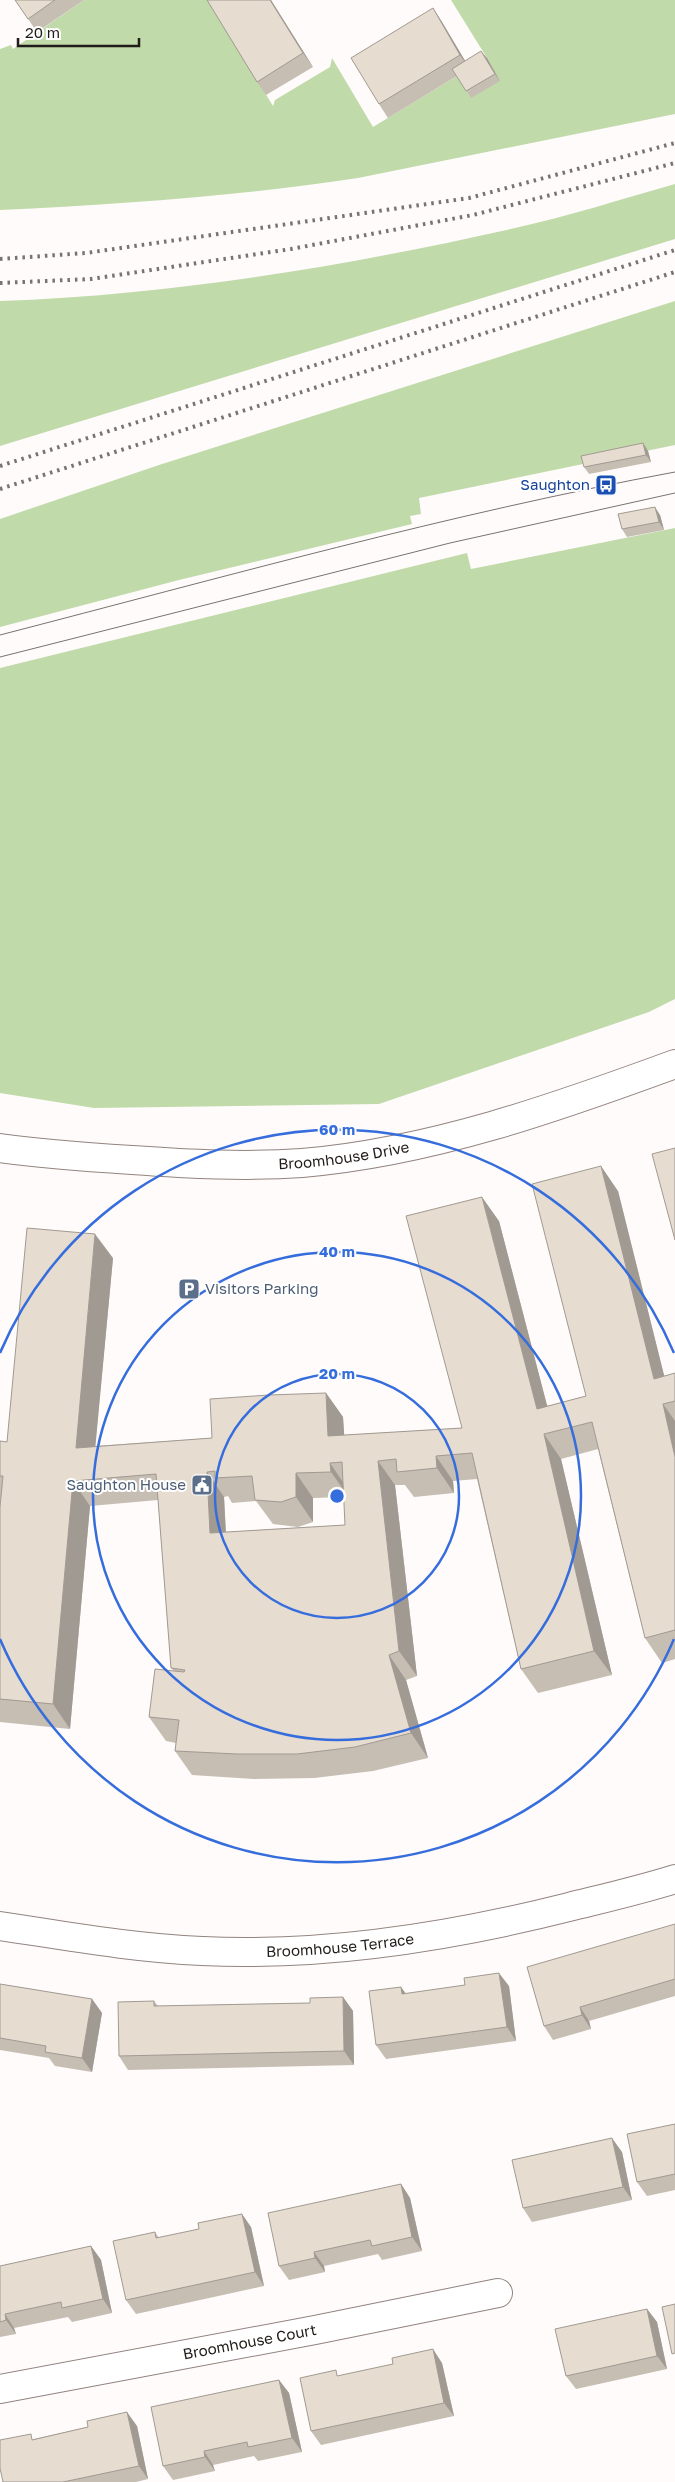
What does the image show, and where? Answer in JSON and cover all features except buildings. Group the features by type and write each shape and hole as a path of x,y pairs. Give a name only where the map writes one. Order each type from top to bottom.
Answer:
{"street":[{"name":"Broomhouse Drive","path":"0,1148 45,1154 220,1165 303,1163 433,1141 559,1107 675,1064"},
{"name":"Broomhouse Terrace","path":"0,1926 126,1945 184,1950 296,1951 383,1943 460,1932 543,1914 675,1879"},
{"name":"Broomhouse Court","path":"0,2389 315,2330 498,2293"}],"green space":[{"path":"84,0 208,0 273,106 275,100 330,67 332,58 373,127 487,58 451,0 675,0 675,114 358,178 269,190 90,205 0,210 0,49 11,45 13,49"},
{"path":"675,184 675,239 0,446 0,301 65,298 195,285 388,255 535,223"},
{"path":"675,301 675,445 419,498 421,514 410,516 412,524 179,580 0,627 0,519 159,465"},
{"path":"675,528 675,999 649,1012 379,1104 94,1108 0,1093 0,668 467,553 471,569"}],"tram line":[{"path":"0,635 421,527 505,507 675,472"},
{"path":"0,657 450,543 675,493"}],"railway":[{"path":"0,259 86,253 469,198 675,143"},
{"path":"0,283 91,279 291,249 473,215 675,163"},
{"path":"0,466 675,250"},
{"path":"0,489 675,272"}],"place":[{"name":"Saughton","path":"606,485"},
{"name":"Visitors Parking","path":"189,1289"},
{"name":"Saughton House","path":"202,1485"}]}
